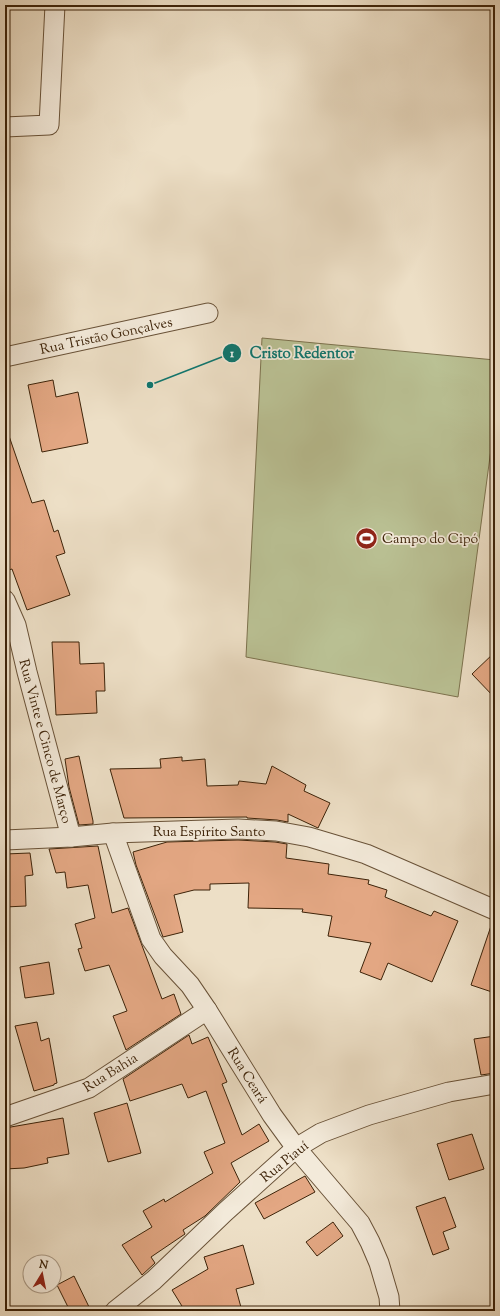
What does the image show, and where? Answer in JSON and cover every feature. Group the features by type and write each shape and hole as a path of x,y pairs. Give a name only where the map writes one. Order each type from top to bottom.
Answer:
{"street":[{"path":"5,127 49,125 55,5"},
{"name":"Rua Tristão Gonçalves","path":"5,357 208,313"},
{"name":"Rua Vinte e Cinco de Março","path":"5,600 16,625 71,837"},
{"name":"Rua Espírito Santo","path":"5,840 71,837 113,833 238,829 276,831 309,837 366,854 495,910"},
{"name":"Rua Ceará","path":"113,833 151,939 163,956 190,985 272,1115 296,1148 360,1223 379,1263 389,1297 390,1311"},
{"name":"Rua Bahia","path":"5,1117 88,1088 207,1010"},
{"name":"Rua Piauí","path":"114,1311 154,1280 225,1212 296,1148 321,1133 369,1115 449,1092 495,1084"}],"green space":[{"name":"Campo do Cipó","path":"262,338 495,360 495,419 458,697 246,657"}],"building":[{"path":"53,380 56,397 78,392 88,443 42,452 28,385"},
{"path":"8,433 32,503 44,500 54,532 58,530 65,553 56,556 70,595 27,610 12,569 5,571 5,434"},
{"path":"52,642 79,642 80,664 104,663 105,691 96,691 97,713 56,715"},
{"path":"495,652 495,698 472,674"},
{"path":"79,756 93,824 79,825 69,787 65,759"},
{"path":"182,757 182,761 205,759 207,786 238,785 239,781 266,784 272,766 306,785 304,791 330,803 318,828 288,814 288,822 247,817 124,818 110,769 161,768 160,759"},
{"path":"238,840 287,844 286,858 329,864 328,874 369,880 368,884 387,890 385,897 431,916 434,911 458,921 432,982 388,963 381,980 360,972 371,943 328,936 332,916 302,912 303,909 248,908 249,883 210,884 210,890 194,890 174,895 183,932 163,937 136,865 133,852 167,842"},
{"path":"98,846 112,913 128,908 162,999 174,994 181,1014 126,1050 113,1016 127,1011 109,965 85,971 78,949 82,948 75,924 95,918 88,885 67,888 65,872 56,873 49,849"},
{"path":"30,853 33,875 25,876 26,906 5,907 5,854"},
{"path":"492,923 495,924 495,993 471,985"},
{"path":"49,962 54,994 25,998 20,967"},
{"path":"37,1022 41,1041 49,1038 57,1083 34,1091 15,1026"},
{"path":"189,1035 192,1044 208,1037 227,1082 222,1084 242,1135 259,1124 269,1141 231,1163 240,1182 205,1216 183,1230 185,1234 151,1257 155,1263 142,1275 122,1245 152,1227 143,1211 164,1199 165,1202 213,1173 204,1152 225,1143 206,1091 188,1098 182,1084 130,1101 123,1079"},
{"path":"495,1036 495,1073 481,1075 474,1039"},
{"path":"127,1103 141,1153 108,1162 94,1113"},
{"path":"63,1118 69,1154 47,1158 48,1163 24,1168 5,1169 5,1128"},
{"path":"472,1134 484,1169 449,1180 437,1144"},
{"path":"305,1176 315,1192 264,1219 255,1203"},
{"path":"445,1197 456,1227 443,1232 449,1249 433,1255 416,1207"},
{"path":"333,1222 343,1236 317,1256 306,1242"},
{"path":"243,1245 254,1284 236,1289 242,1311 185,1311 172,1290 208,1269 204,1257"},
{"path":"74,1276 91,1311 70,1311 62,1294 62,1282"}],"place":[{"name":"Cristo Redentor","path":"150,385"},
{"name":"Campo do Cipó","path":"366,538"}]}
